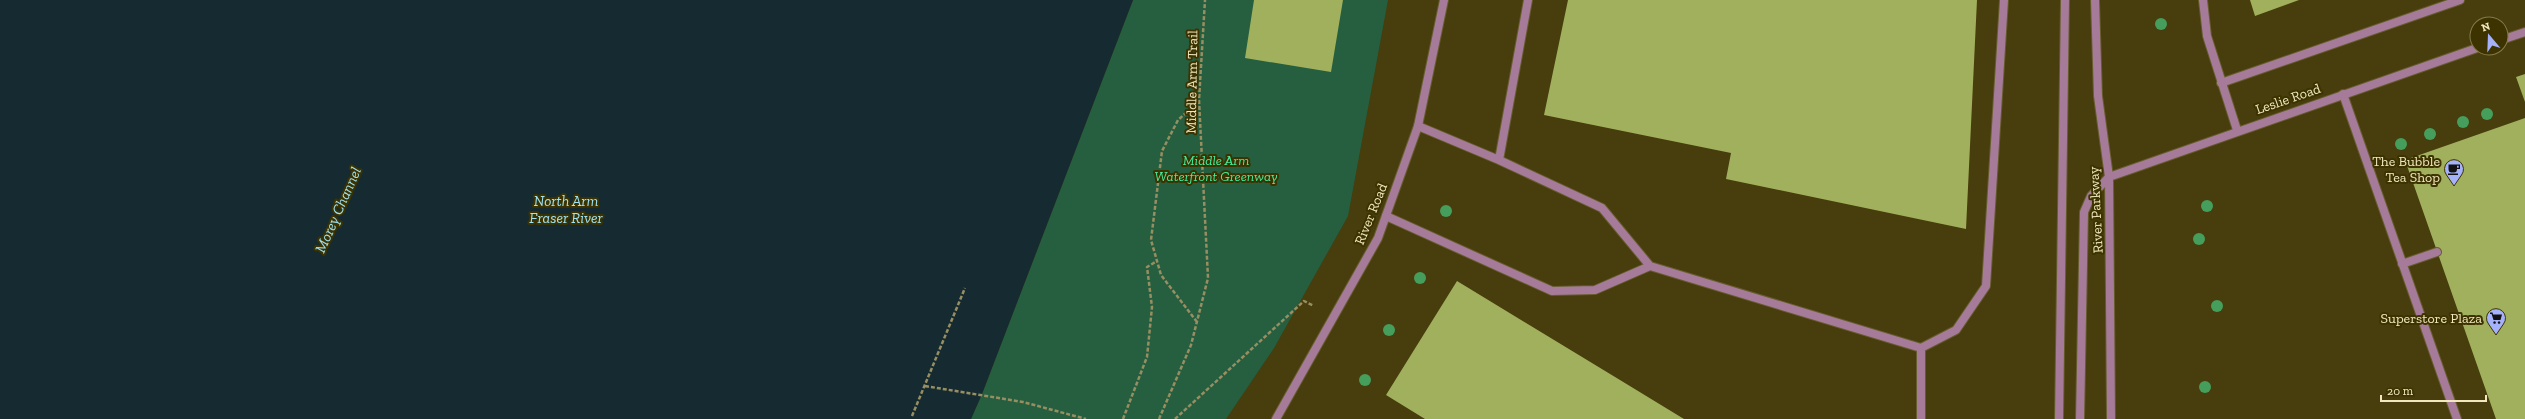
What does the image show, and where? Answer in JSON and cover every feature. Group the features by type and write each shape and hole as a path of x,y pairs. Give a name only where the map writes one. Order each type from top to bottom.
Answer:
{"street":[{"name":"River Road","path":"1278,418 1378,238 1418,126 1444,0"},
{"path":"1499,160 1528,0"},
{"path":"1418,126 1499,160 1602,208 1650,266 1921,348 1956,330 1986,286 2004,0"},
{"path":"2059,419 2065,0"},
{"name":"River Parkway","path":"2095,0 2098,96 2109,177 2111,419"},
{"path":"2203,0 2207,36 2237,130"},
{"path":"2221,83 2460,0"},
{"path":"2509,37 2525,32"},
{"name":"Leslie Road","path":"2109,177 2237,130 2469,51"},
{"path":"2343,94 2457,419"},
{"path":"2080,419 2084,212 2091,196 2109,177"},
{"path":"1386,216 1552,291 1594,290 1650,266"},
{"path":"2402,264 2437,252"},
{"path":"1921,348 1921,419"}],"path":[{"name":"Middle Arm Trail","path":"1159,419 1191,345 1208,278 1199,100 1205,0"},
{"path":"1197,322 1161,275 1151,240 1162,151 1178,120 1199,100"},
{"path":"1123,419 1147,357 1152,308 1147,267 1157,261"},
{"path":"912,416 965,288"},
{"path":"1175,419 1304,301 1334,316"},
{"path":"924,386 1023,402 1086,419"}],"green space":[{"name":"Middle Arm Waterfront Greenway","path":"1133,0 1388,0 1348,216 1274,348 1226,419 971,419 982,394"}],"water":[{"name":"North Arm Fraser River","path":"0,0 1133,0 982,394 971,419 0,419"}],"building":[{"path":"1254,0 1343,0 1331,72 1245,58"},
{"path":"1568,0 1977,0 1966,229 1726,179 1731,153 1544,115"},
{"path":"2250,0 2299,0 2255,16"},
{"path":"2525,74 2525,102 2516,77"},
{"name":"Superstore Plaza","path":"2525,118 2525,419 2496,419 2405,160"},
{"path":"1457,281 1684,419 1425,419 1386,395"}],"place":[{"name":"The Bubble Tea Shop","path":"2454,186"},
{"name":"Superstore Plaza","path":"2496,335"}],"water label":[{"name":"Morey Channel","path":"338,210"}]}
